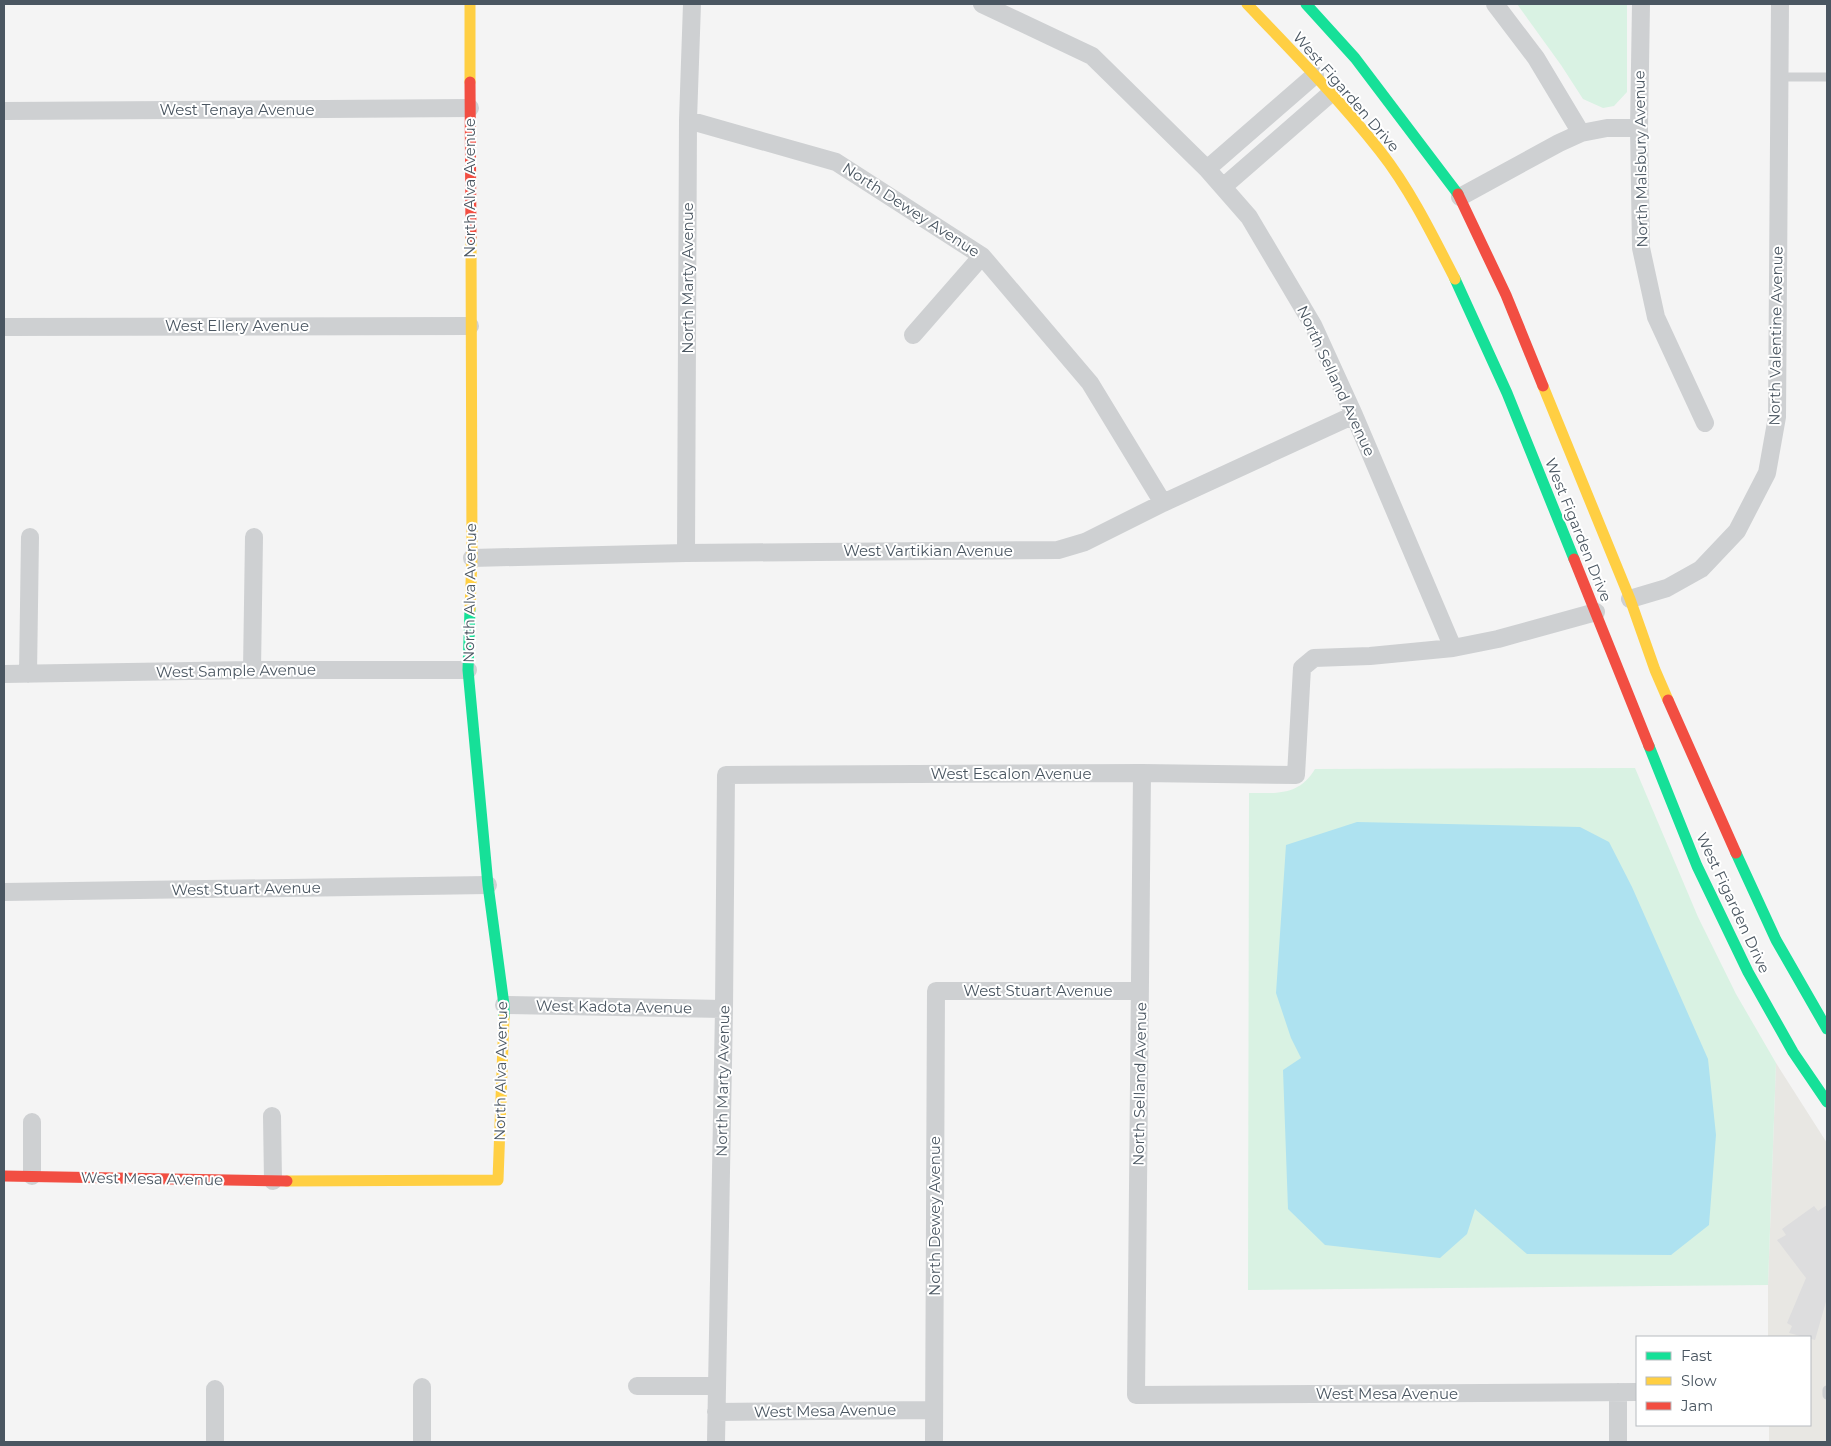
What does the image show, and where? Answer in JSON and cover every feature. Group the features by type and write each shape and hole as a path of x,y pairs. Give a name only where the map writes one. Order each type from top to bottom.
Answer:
{"main road":[{"name":"North Alva Avenue","path":"470,4 472,558 468,670 488,885 504,1004 498,1180"},
{"name":"West Figarden Drive","path":"1247,4 1316,75 1332,86 1381,152 1422,215 1466,300 1507,393 1570,553 1603,615 1701,875 1748,972 1793,1052 1827,1102"},
{"name":"West Figarden Drive","path":"1306,4 1355,58 1460,197 1506,295 1630,599 1655,670 1701,776 1776,940 1826,1025"},
{"path":"1366,93 1398,114"},
{"path":"1570,553 1589,557"},
{"path":"1613,588 1630,599"},
{"path":"1635,645 1655,670"},
{"name":"West Mesa Avenue","path":"4,1176 273,1181 498,1180"}],"street":[{"name":"North Marty Avenue","path":"686,553 688,120 692,4"},
{"name":"North Selland Avenue","path":"982,4 1092,56 1207,169 1249,217 1313,325 1354,415 1453,648"},
{"path":"1495,4 1536,58 1581,133"},
{"name":"North Malsbury Avenue","path":"1641,4 1641,248 1656,317 1704,423"},
{"name":"North Valentine Avenue","path":"1630,599 1667,588 1701,569 1737,531 1767,473 1777,417 1780,4"},
{"path":"1207,169 1316,75"},
{"path":"1223,187 1332,86"},
{"name":"West Tenaya Avenue","path":"4,111 470,108"},
{"name":"North Dewey Avenue","path":"688,120 836,162 982,256 1090,383 1163,503"},
{"path":"1460,197 1581,133 1607,128 1640,128"},
{"path":"913,335 982,256"},
{"name":"West Ellery Avenue","path":"4,327 470,326"},
{"name":"West Vartikian Avenue","path":"472,558 686,553 1058,550 1086,542 1163,503 1354,415"},
{"path":"28,674 30,537"},
{"path":"252,670 254,537"},
{"path":"1453,648 1603,615"},
{"name":"West Escalon Avenue","path":"726,776 1142,774 1296,776 1302,668 1314,658 1370,656 1453,648"},
{"name":"West Sample Avenue","path":"4,674 252,670 468,670"},
{"name":"North Selland Avenue","path":"1136,1395 1142,774"},
{"name":"North Marty Avenue","path":"716,1442 726,776"},
{"name":"West Stuart Avenue","path":"4,892 488,885"},
{"name":"North Dewey Avenue","path":"934,1442 936,991"},
{"name":"West Stuart Avenue","path":"936,991 1140,991"},
{"name":"West Kadota Avenue","path":"504,1004 724,1009"},
{"path":"272,1116 273,1181"},
{"path":"32,1122 32,1176"},
{"path":"638,1386 716,1386"},
{"path":"422,1387 422,1442"},
{"path":"215,1389 215,1442"},
{"path":"1618,1392 1618,1442"},
{"name":"West Mesa Avenue","path":"1136,1395 1636,1392"},
{"name":"West Mesa Avenue","path":"716,1412 934,1410"}],"lane":[{"path":"1780,77 1827,76"},
{"path":"1827,1390 1827,1395"}],"shaded area":[{"path":"1776,1063 1827,1143 1827,1442 1769,1442 1769,1426 1811,1426 1811,1336 1768,1336"}],"green space":[{"path":"1517,4 1627,4 1627,92 1614,106 1603,108 1583,99"},
{"path":"1635,768 1698,917 1736,994 1776,1063 1768,1285 1248,1290 1249,793 1278,793 1286,791 1302,784 1315,769"}],"water":[{"path":"1357,822 1580,827 1609,842 1632,887 1708,1059 1716,1135 1709,1225 1671,1255 1527,1254 1475,1209 1467,1234 1440,1258 1325,1245 1288,1209 1283,1070 1301,1058 1291,1038 1276,993 1286,845"}],"building":[{"path":"1827,1205 1827,1298 1815,1340 1811,1339 1811,1336 1789,1333 1792,1326 1787,1323 1806,1278 1777,1240 1786,1235 1782,1229 1814,1206 1818,1211"}],"traffic: fast":[{"path":"1306,4 1355,58 1458,194"},
{"path":"1455,279 1507,393 1574,559"},
{"path":"470,609 468,670 488,885 504,1017"},
{"path":"1649,746 1697,866 1748,972 1793,1052 1827,1102"},
{"path":"1736,853 1776,940 1827,1029"}],"traffic: slow":[{"path":"470,4 470,82"},
{"path":"1247,4 1332,94 1380,151 1411,197 1455,279"},
{"path":"470,609 472,558 471,238"},
{"path":"1543,386 1630,599 1655,670 1668,700"},
{"path":"287,1181 498,1180 504,1017"}],"traffic: jam":[{"path":"470,82 471,238"},
{"path":"1458,194 1506,295 1543,386"},
{"path":"1574,559 1649,746"},
{"path":"1668,700 1736,853"},
{"path":"4,1176 287,1181"}]}
